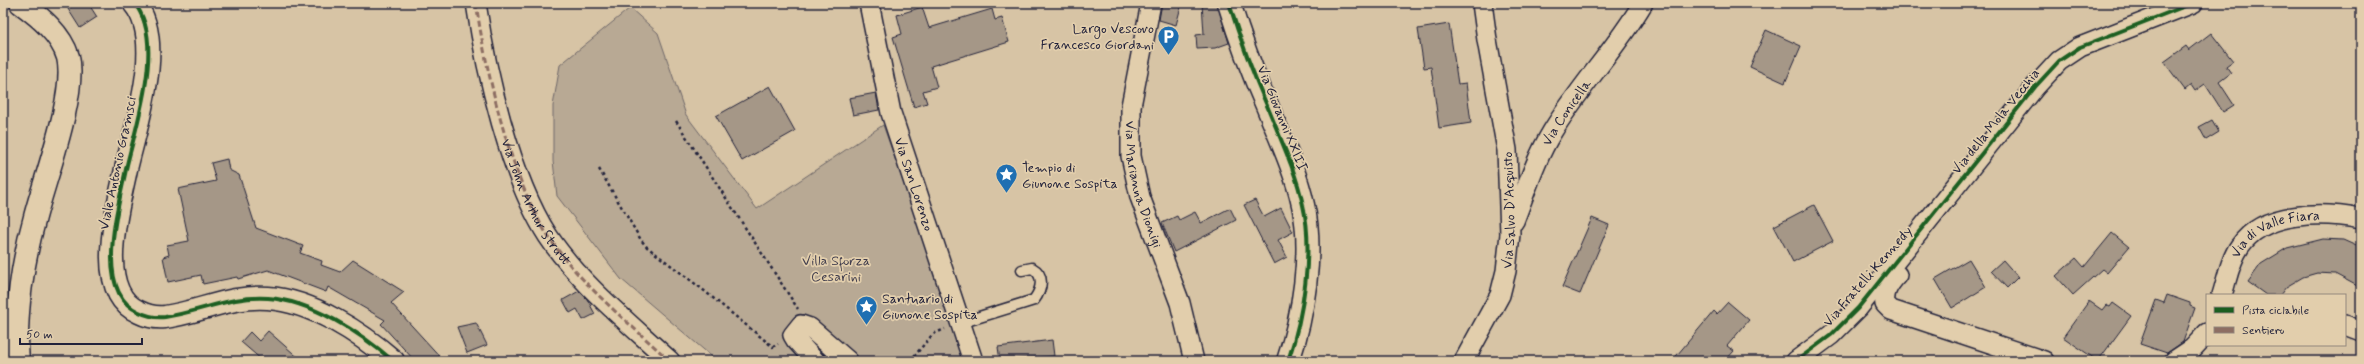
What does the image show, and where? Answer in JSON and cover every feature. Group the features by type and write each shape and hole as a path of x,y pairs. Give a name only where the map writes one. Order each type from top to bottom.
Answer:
{"street":[{"path":"18,361 20,302 27,252 66,103 70,75 66,52 55,34 42,20 21,3"},
{"name":"Viale Antonio Gramsci","path":"134,3 145,23 148,54 143,93 112,241 114,273 122,298 137,311 159,317 238,299 262,297 282,300 311,309 347,327 393,361"},
{"name":"Via John Arthur Strutt","path":"476,3 488,64 505,130 525,191 536,216 553,243 579,273 670,361"},
{"name":"Via San Lorenzo","path":"869,3 891,113 973,361"},
{"name":"Via Marianna Dionigi","path":"1151,3 1131,106 1131,156 1140,197 1177,295 1194,361"},
{"name":"Via Giovanni XXIII","path":"1229,3 1252,69 1290,162 1304,212 1306,246 1303,290 1299,322 1288,361"},
{"name":"Via Salvo D'Acquisto","path":"1464,361 1500,295 1506,271 1510,234 1507,150 1487,40 1482,3"},
{"name":"Via Conicella","path":"1510,234 1535,166 1549,137 1619,41 1643,3"},
{"name":"Via della Mola Vecchia","path":"1933,217 2042,79 2065,56 2080,47 2112,33 2193,3"},
{"name":"Via di Valle Fiara","path":"2222,294 2237,251 2245,240 2258,229 2279,221 2306,216 2334,216 2361,219"},
{"path":"1933,217 1916,253 1886,290 1884,300 1888,307 1895,312 2044,361"},
{"name":"Via Fratelli Kennedy","path":"1796,361 1843,325 1933,217"},
{"path":"2346,325 2361,331"},
{"path":"815,361 796,340 802,331 848,361"},
{"path":"2174,361 2192,349 2206,334"}],"lane":[{"path":"960,323 1034,300 1039,294 1041,278 1037,271 1032,268 1022,270"}],"path":[{"path":"599,169 641,240 647,247 702,289 773,347 802,331 676,121"},
{"path":"910,361 933,334 960,323"}],"green space":[{"name":"Villa Sforza Cesarini","path":"630,8 658,33 686,115 757,209 883,125 967,361 797,361 793,358 773,361 717,361 621,279 557,196 553,161 553,106 560,65"}],"building":[{"path":"77,3 88,3 97,17 80,28 68,9"},
{"path":"1162,3 1182,3 1176,25 1159,20"},
{"path":"1202,3 1217,3 1229,43 1215,48 1197,49 1196,35 1204,34"},
{"path":"922,7 929,28 992,9 995,20 1002,18 1009,42 931,66 937,87 923,91 927,103 914,107 893,37 902,34 897,15"},
{"path":"1449,24 1458,84 1466,83 1471,123 1439,128 1431,67 1424,68 1418,29"},
{"path":"1766,30 1801,46 1785,83 1750,67"},
{"path":"2211,33 2233,61 2226,66 2231,73 2219,82 2234,105 2223,112 2205,84 2195,91 2191,85 2185,90 2164,62 2186,46 2189,50"},
{"path":"770,86 795,131 742,161 716,116"},
{"path":"876,93 879,110 853,115 849,98"},
{"path":"2212,120 2219,132 2206,140 2199,127"},
{"path":"227,159 229,170 239,175 256,228 303,246 300,253 322,261 321,265 340,272 353,260 404,292 391,303 444,361 415,361 381,324 385,320 328,287 326,292 268,270 238,279 237,277 203,284 201,275 168,282 163,257 169,255 167,245 189,241 178,189 216,181 211,163"},
{"path":"1255,200 1264,217 1281,208 1293,232 1278,240 1287,257 1274,264 1244,205"},
{"path":"1814,205 1833,241 1793,262 1774,226"},
{"path":"1230,208 1236,220 1174,252 1162,223 1177,216 1179,220 1195,212 1201,223"},
{"path":"1592,218 1609,225 1580,294 1562,287"},
{"path":"2112,233 2129,247 2107,273 2102,269 2073,295 2056,276 2076,258 2084,267"},
{"path":"2323,239 2343,240 2361,248 2361,288 2335,274 2317,273 2303,277 2286,287 2281,294 2265,294 2248,282 2261,264 2287,248"},
{"path":"1969,259 1986,287 1952,308 1935,279"},
{"path":"2003,260 2018,277 2007,288 1991,271"},
{"path":"579,291 587,299 595,314 583,320 577,309 570,313 563,300"},
{"path":"2167,295 2190,303 2190,306 2195,308 2183,342 2167,353 2140,344 2156,300 2164,303"},
{"path":"2089,301 2102,310 2106,305 2110,307 2113,303 2131,316 2098,361 2063,337"},
{"path":"1728,302 1749,320 1727,346 1734,351 1725,361 1672,361 1714,311 1717,314"},
{"path":"476,323 487,345 467,353 457,327"},
{"path":"268,331 302,361 263,361 241,342 250,332 259,341"},
{"path":"1052,340 1054,356 1000,361 998,347"}],"marked path":[{"path":"476,3 493,91 511,155 534,212 548,236 575,270 605,302 670,361"}],"cycle path":[{"path":"134,3 143,19 148,38 148,60 146,83 118,204 112,246 112,267 116,286 125,302 139,312 162,317 178,315 229,301 242,299 268,298 285,300 302,305 335,320 366,340 393,361"},
{"path":"1229,3 1252,69 1292,168 1300,193 1306,223 1307,263 1305,284 1298,325 1288,361"},
{"path":"1796,361 1831,335 1858,308 2035,87 2059,61 2080,47 2193,3"}],"place":[{"name":"Largo Vescovo Francesco Giordani","path":"1169,56"},
{"name":"Tempio di Giunone Sospita","path":"1006,194"},
{"name":"Santuario di Giunone Sospita","path":"866,326"}]}
